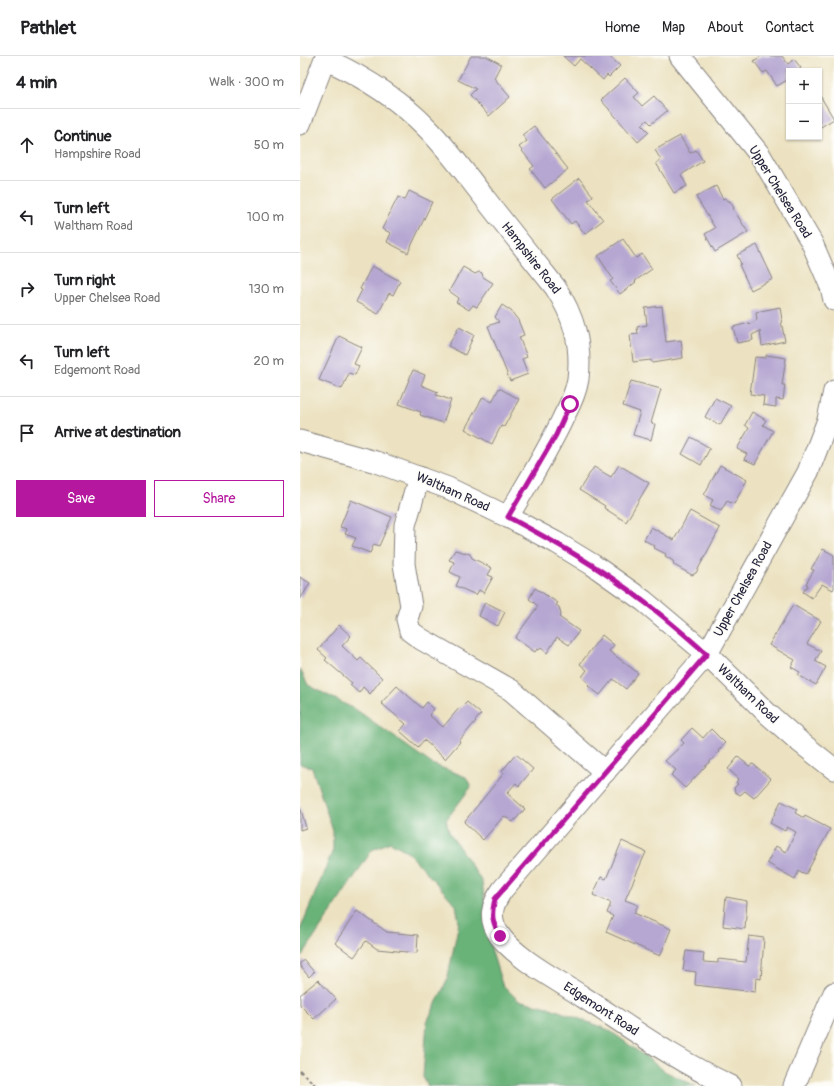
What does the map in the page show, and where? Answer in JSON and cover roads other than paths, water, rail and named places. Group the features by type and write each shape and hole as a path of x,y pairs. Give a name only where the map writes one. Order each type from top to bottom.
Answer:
{"street":[{"name":"Upper Chelsea Road","path":"680,56 760,155 812,243 831,287 834,300"},
{"path":"300,124 326,57"},
{"name":"Hampshire Road","path":"326,57 366,81 404,107 427,128 451,155 555,287 565,301 573,321 578,342 578,380 570,404 556,435 508,517"},
{"name":"Upper Chelsea Road","path":"492,911 495,899 503,889 707,654 808,472 828,420 834,391"},
{"name":"Waltham Road","path":"300,440 376,462 448,488 557,543 593,565 644,601 707,654 772,717 834,769"},
{"path":"419,477 405,526 404,564 411,606 407,619 410,631 421,639 511,690 605,772"},
{"name":"Edgemont Road","path":"492,911 494,924 500,936 513,949 533,964 638,1033 710,1077 731,1086"},
{"path":"794,1086 834,993"}]}
